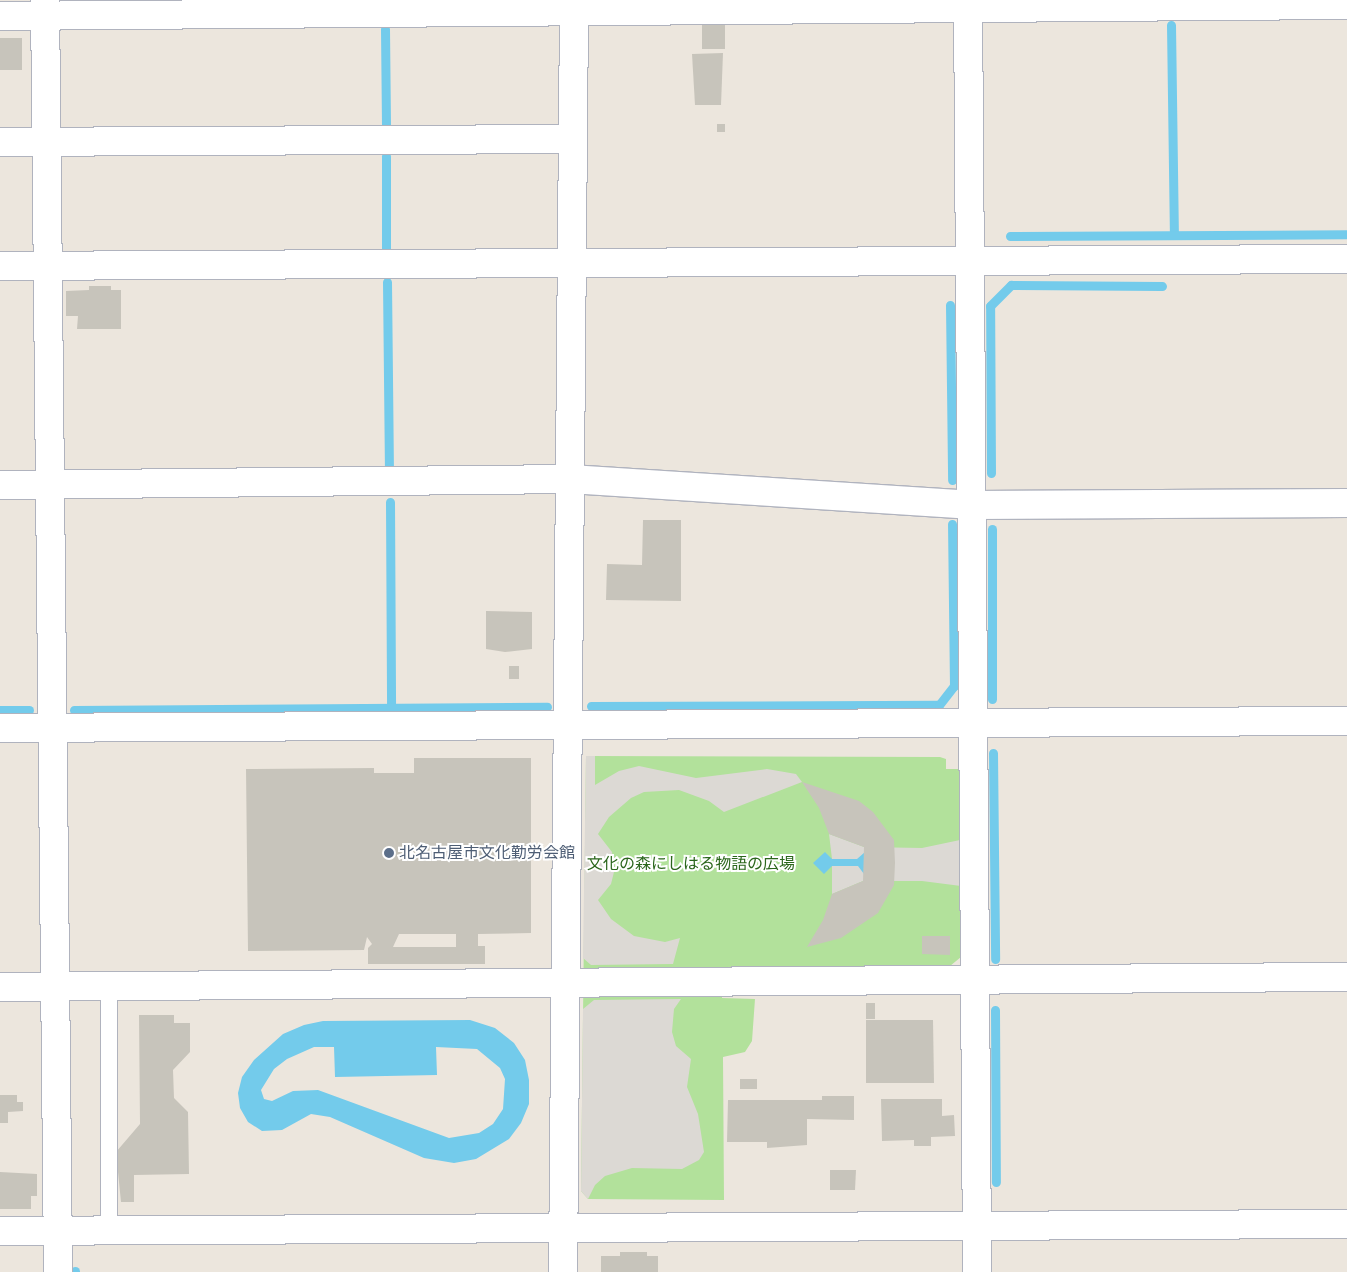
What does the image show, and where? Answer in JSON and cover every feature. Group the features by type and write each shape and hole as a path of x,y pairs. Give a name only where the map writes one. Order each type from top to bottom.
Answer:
{"street":[{"path":"968,3 977,1272"},
{"path":"0,16 45,8 968,3 1347,5"},
{"path":"563,1272 574,6"},
{"path":"45,8 58,1272"},
{"path":"0,142 573,139"},
{"path":"0,266 1347,259"},
{"path":"0,484 570,480 973,505 1347,502"},
{"path":"0,728 568,723 1347,721"},
{"path":"0,987 974,978 1347,977"},
{"path":"0,1230 1347,1224"}],"lane":[{"path":"109,986 109,1230"}],"green space":[{"name":"文化の森にしはる物語の広場","path":"586,756 940,757 946,759 946,769 959,769 961,957 950,966 722,967 722,998 755,999 752,1041 745,1052 723,1057 724,1200 588,1199 581,1191"}],"shaded area":[{"path":"586,756 595,756 595,785 619,771 639,766 696,778 767,769 796,774 802,782 724,812 709,801 679,790 644,792 631,798 609,817 598,834 612,852 614,872 611,884 598,900 611,919 634,936 665,942 680,938 673,964 591,965 583,958"},
{"path":"829,834 864,847 922,848 960,840 961,886 922,881 863,881 832,894 832,866 858,866 857,859 832,859"},
{"path":"681,999 674,1009 672,1032 676,1046 691,1059 687,1087 698,1114 704,1152 699,1160 682,1169 632,1168 605,1176 595,1185 588,1199 581,1191 583,1009 594,1000"}],"water":[{"path":"825,852 832,859 857,859 865,852 864,874 858,866 832,866 824,874 813,863"},
{"path":"470,1020 495,1028 514,1043 525,1060 529,1080 529,1104 521,1123 509,1139 476,1159 454,1163 424,1158 330,1117 311,1114 282,1130 262,1131 248,1122 240,1108 238,1093 242,1077 254,1060 283,1034 304,1025 323,1021","holes":["314,1047 334,1047 335,1077 437,1075 436,1047 477,1049 500,1068 505,1079 503,1109 493,1124 479,1133 449,1138 318,1090 293,1091 272,1101 264,1099 261,1090 274,1069 287,1059"]}],"building":[{"path":"702,24 725,24 725,49 702,49"},
{"path":"0,38 22,38 22,70 0,70"},
{"path":"723,53 721,105 695,105 692,54"},
{"path":"717,124 725,124 725,132 717,132"},
{"path":"89,286 111,286 111,290 121,290 121,329 77,329 78,316 66,316 66,291 89,290"},
{"path":"643,520 681,520 681,601 606,600 607,564 642,565"},
{"path":"486,611 532,612 532,649 505,652 486,649"},
{"path":"509,666 519,666 519,679 509,679"},
{"name":"北名古屋市文化勤労会館","path":"414,758 531,758 531,933 478,934 478,946 485,946 485,964 368,964 368,948 372,944 367,937 364,950 248,951 246,769 374,768 374,773 414,773","holes":["399,934 456,934 456,947 393,947"]},
{"path":"802,782 859,801 873,812 894,840 895,863 894,885 878,913 841,938 807,947 823,920 832,894 863,881 864,847 829,834 819,808"},
{"path":"922,936 950,936 950,955 922,954"},
{"path":"866,1003 875,1003 875,1019 866,1019"},
{"path":"139,1015 174,1015 174,1023 190,1023 190,1052 173,1070 174,1098 188,1112 189,1174 134,1175 134,1202 121,1202 116,1152 140,1124"},
{"path":"866,1020 933,1020 934,1083 866,1083"},
{"path":"740,1079 757,1079 757,1089 740,1089"},
{"path":"0,1095 17,1095 17,1102 23,1102 23,1111 8,1112 8,1123 0,1123"},
{"path":"822,1096 854,1096 854,1120 807,1119 807,1145 767,1148 767,1142 727,1142 728,1100 822,1100"},
{"path":"881,1099 942,1099 942,1116 954,1115 955,1136 931,1137 931,1146 914,1146 914,1140 882,1141"},
{"path":"830,1170 856,1170 855,1190 830,1190"},
{"path":"0,1172 37,1174 37,1196 31,1196 31,1209 0,1209"},
{"path":"620,1252 647,1252 647,1256 658,1256 658,1272 601,1272 601,1256 620,1256"}],"waterway":[{"path":"1171,25 1174,235"},
{"path":"385,29 386,127"},
{"path":"386,156 386,253"},
{"path":"1010,236 1347,234"},
{"path":"387,282 389,468"},
{"path":"991,473 990,306 1011,285 1162,286"},
{"path":"950,305 952,480"},
{"path":"390,502 391,708"},
{"path":"591,706 939,705 954,686 952,524"},
{"path":"992,529 992,699"},
{"path":"74,710 547,707"},
{"path":"0,710 29,710"},
{"path":"993,753 995,959"},
{"path":"995,1010 996,1182"}],"place":[{"name":"北名古屋市文化勤労会館","path":"389,853"}]}
